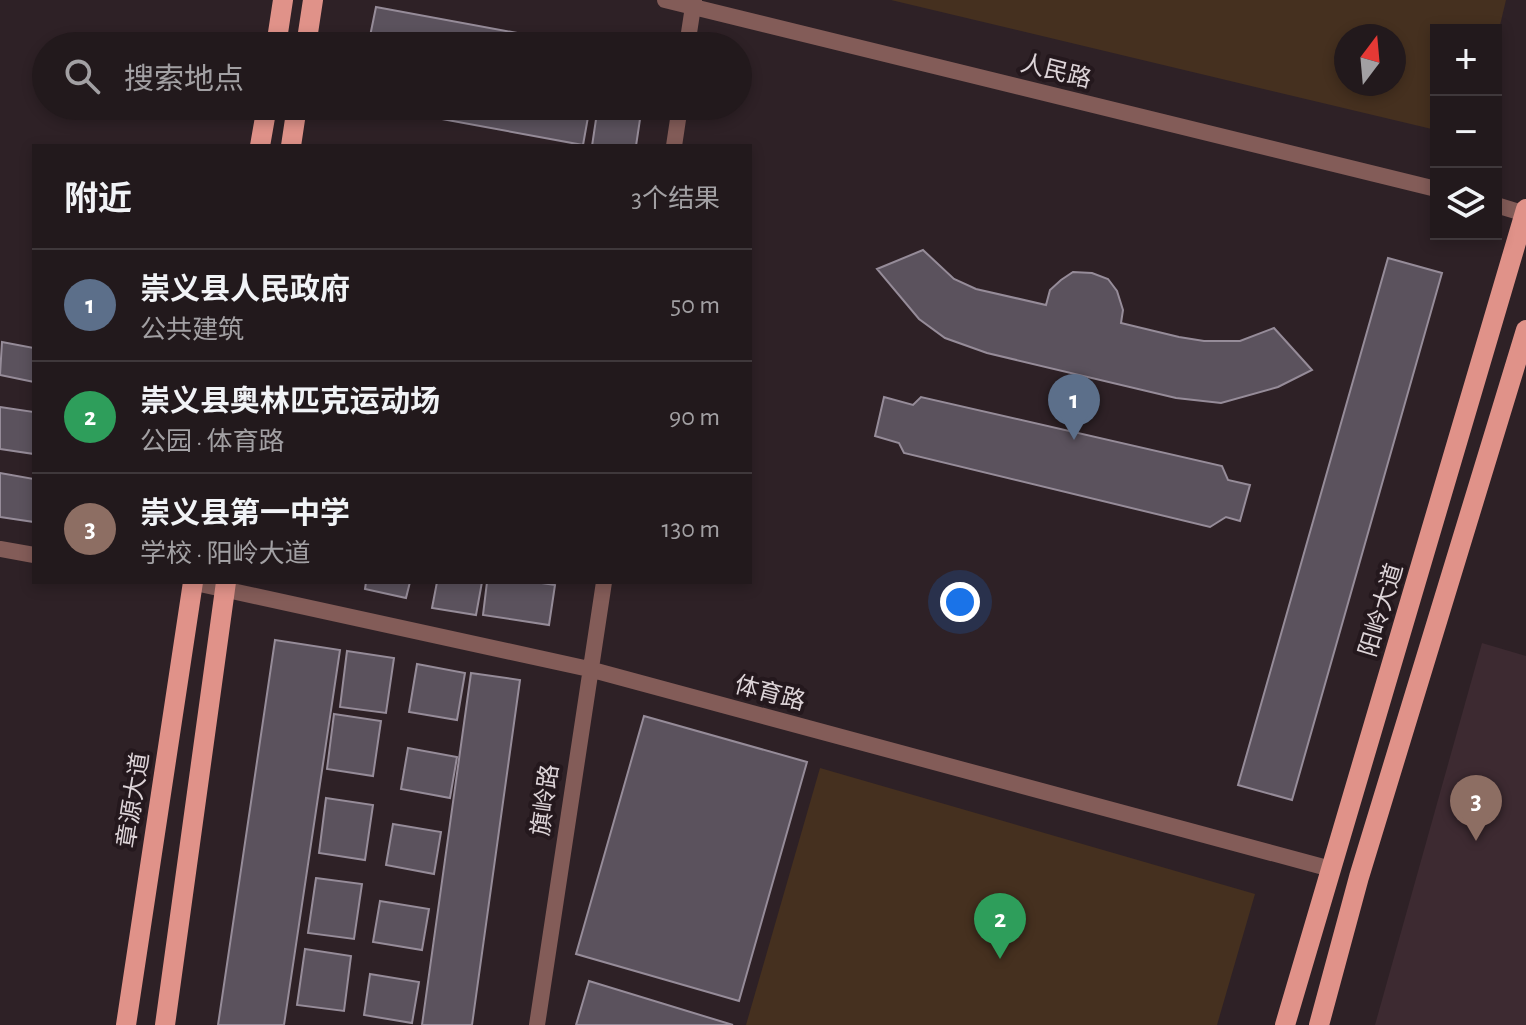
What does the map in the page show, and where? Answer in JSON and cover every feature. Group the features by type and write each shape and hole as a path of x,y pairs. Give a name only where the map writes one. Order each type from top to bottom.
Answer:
{"main road":[{"path":"278,32 283,0"},
{"path":"308,32 313,0"},
{"path":"260,144 265,120"},
{"path":"291,144 295,120"},
{"name":"阳岭大道","path":"1285,1025 1526,212"},
{"path":"1319,1025 1359,877 1526,330"},
{"name":"章源大道","path":"126,1025 192,584"},
{"path":"165,1025 226,586"}],"street":[{"name":"人民路","path":"665,0 693,3 1430,187"},
{"path":"689,32 693,3"},
{"path":"674,144 678,120"},
{"path":"1502,206 1526,212"},
{"path":"0,549 32,555"},
{"name":"旗岭路","path":"537,1025 604,584"},
{"name":"体育路","path":"226,586 589,669 1331,869"}],"shaded area":[{"path":"891,0 1506,0 1500,24 1430,24 1430,129"},
{"path":"1482,643 1526,656 1526,1025 1375,1025"},
{"path":"820,768 1255,894 1217,1025 746,1025"}],"building":[{"path":"376,7 512,32 371,32"},
{"path":"447,120 587,120 583,144"},
{"path":"596,120 640,120 636,144 592,144"},
{"path":"923,250 954,279 976,289 1046,305 1050,290 1061,280 1073,272 1092,273 1108,279 1117,291 1123,310 1121,323 1179,337 1240,341 1274,328 1312,370 1278,387 1221,403 1176,398 987,353 945,338 919,319 877,269"},
{"path":"1388,258 1442,273 1292,800 1238,785"},
{"path":"2,342 32,348 32,382 0,375"},
{"path":"884,397 913,405 921,397 1222,466 1228,480 1250,485 1240,521 1226,517 1210,527 904,453 899,443 875,436"},
{"path":"0,407 32,412 32,454 0,449"},
{"path":"0,473 32,479 32,522 0,517"},
{"path":"366,584 410,584 406,598 365,589"},
{"path":"437,584 482,584 476,615 432,608"},
{"path":"487,584 555,585 549,625 483,615"},
{"path":"275,640 340,650 284,1025 218,1025"},
{"path":"347,651 394,658 386,713 340,707"},
{"path":"417,664 465,673 457,720 409,712"},
{"path":"471,673 520,680 472,1025 422,1025"},
{"path":"334,714 381,721 373,776 327,769"},
{"path":"644,716 807,762 739,1001 576,954"},
{"path":"408,748 457,757 450,798 401,789"},
{"path":"326,798 373,805 365,860 319,853"},
{"path":"393,824 441,832 434,874 386,865"},
{"path":"316,878 362,884 354,939 308,933"},
{"path":"380,901 429,909 422,950 373,942"},
{"path":"305,949 351,956 344,1011 297,1005"},
{"path":"370,974 419,982 412,1023 364,1015"},
{"path":"589,981 733,1025 576,1025"}],"place":[{"name":"崇义县人民政府","path":"1074,440"},
{"name":"崇义县第一中学","path":"1476,841"},
{"name":"崇义县奥林匹克运动场","path":"1000,959"}]}
